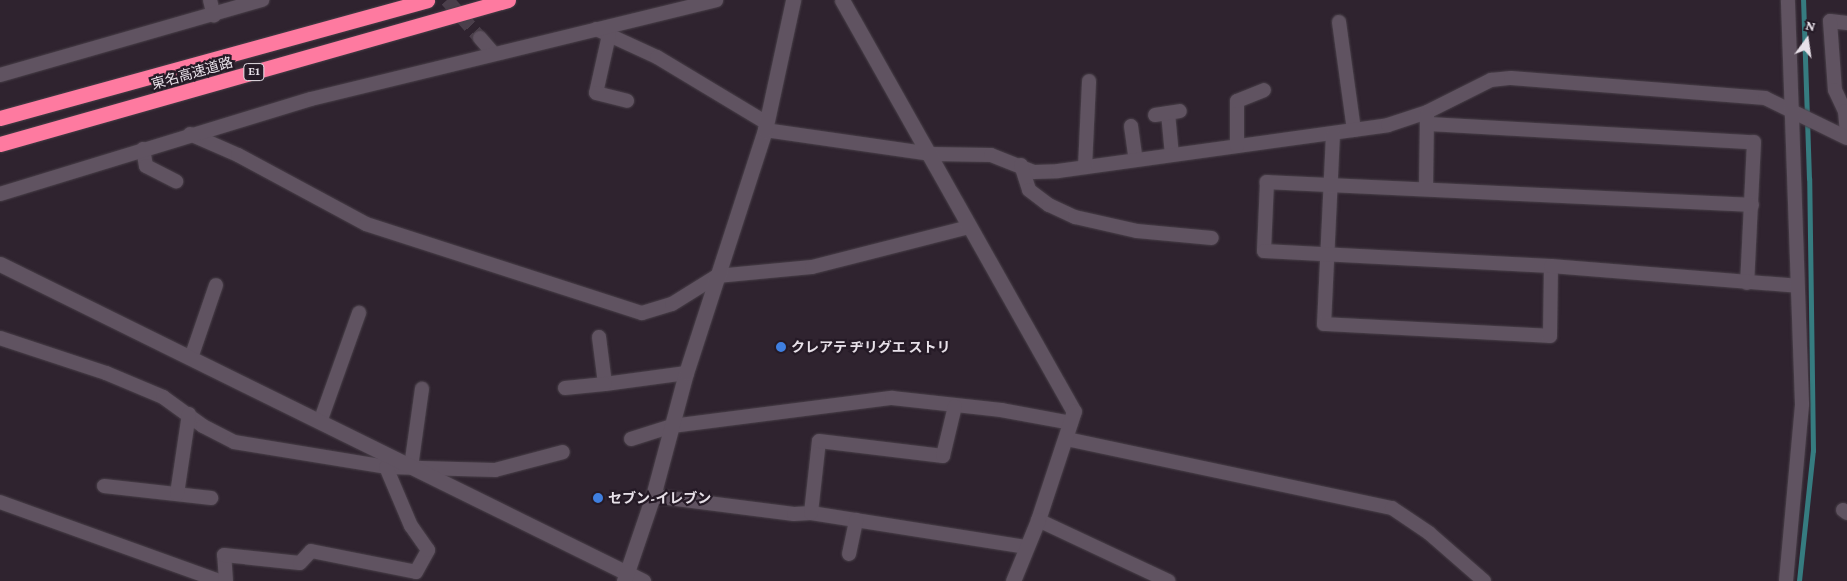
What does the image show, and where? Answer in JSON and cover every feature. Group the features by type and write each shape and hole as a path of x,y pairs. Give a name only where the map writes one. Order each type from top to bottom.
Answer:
{"highway":[{"name":"東名高速道路","path":"0,118 427,0"},
{"name":"東名高速道路","path":"0,144 508,0"}],"street":[{"path":"210,0 214,16"},
{"path":"0,75 214,16 262,0"},
{"path":"0,194 190,134 311,99 425,73 493,53 602,32 716,0"},
{"path":"625,577 653,496 686,373 766,126 793,0"},
{"path":"842,0 930,154 968,227 1074,411 1067,439 1038,520 1025,547 1013,581"},
{"path":"1786,581 1802,404 1790,108 1788,0"},
{"path":"1847,23 1830,21 1835,90 1845,111 1847,133"},
{"path":"1339,22 1354,130"},
{"path":"602,32 596,92 627,101"},
{"path":"602,32 658,56 766,126 930,154 991,156 1021,165 1034,172 1085,168 1333,134 1427,118 1754,142 1747,283"},
{"path":"480,38 493,53"},
{"path":"1427,118 1491,80 1511,78 1765,98 1790,108 1847,138"},
{"path":"1085,168 1089,81"},
{"path":"1237,146 1237,101 1264,90"},
{"path":"1168,113 1172,155"},
{"path":"1426,188 1427,118"},
{"path":"1131,126 1136,160"},
{"path":"190,134 238,155 366,224 642,313 672,304 717,276 812,267 968,227"},
{"path":"1333,134 1329,184 1324,324 1550,336 1550,266"},
{"path":"143,149 146,166 176,180"},
{"path":"1021,165 1030,190 1050,205 1075,217 1137,231 1212,238"},
{"path":"1752,205 1426,188 1267,182 1264,251 1550,266 1797,286"},
{"path":"0,264 411,467 625,577 643,581"},
{"path":"191,358 216,285"},
{"path":"320,422 359,313"},
{"path":"600,337 605,384"},
{"path":"0,338 106,373 163,397 234,442 386,467 495,470 563,452"},
{"path":"565,388 686,373"},
{"path":"411,467 422,389"},
{"path":"631,438 672,426 892,398 1071,423"},
{"path":"811,513 819,441 943,456 955,406"},
{"path":"177,494 189,414"},
{"path":"1067,439 1392,508 1429,533 1479,579"},
{"path":"226,581 224,555 300,563 311,551 416,572 428,550 411,526 386,467"},
{"path":"104,486 211,498"},
{"path":"653,496 794,514 811,513 1025,547"},
{"path":"0,502 220,581"},
{"path":"850,554 856,520"},
{"path":"1038,520 1168,581"}],"waterway":[{"path":"1799,581 1813,451 1809,179 1803,0"}],"tunnel":[{"path":"447,0 480,38"}],"place":[{"name":"クレアテ ヂリグエ ストリ","path":"781,347"},
{"name":"セブン-イレブン","path":"598,498"}]}
